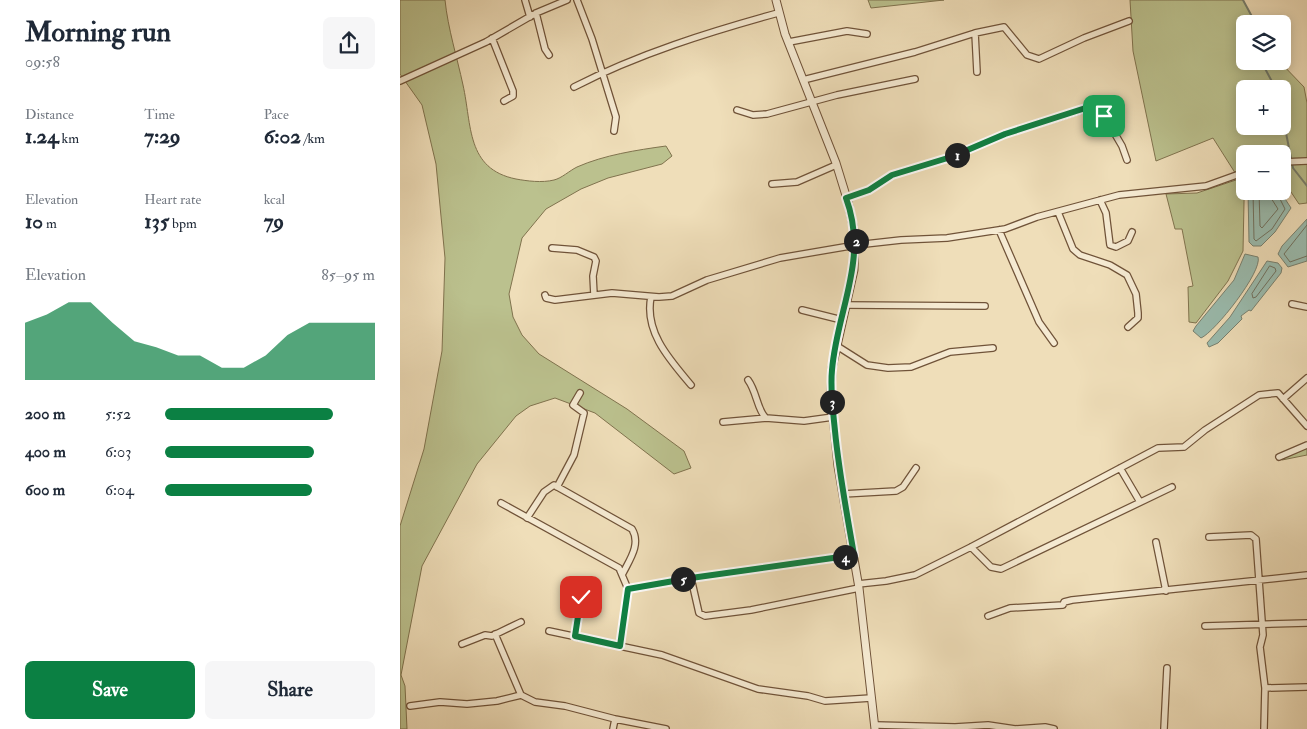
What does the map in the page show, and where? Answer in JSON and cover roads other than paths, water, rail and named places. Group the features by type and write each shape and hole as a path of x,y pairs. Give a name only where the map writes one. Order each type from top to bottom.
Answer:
{"street":[{"path":"525,0 530,17"},
{"path":"400,82 492,38 536,13 568,0"},
{"path":"577,0 592,39 616,117 614,131"},
{"path":"776,0 778,13 836,165 846,198 856,245 854,270 832,368 833,417 843,494 854,555 876,727 965,728 988,725 1015,729 1045,727 1054,729"},
{"path":"536,13 545,49 550,55"},
{"path":"574,87 628,62 679,43 717,33 751,19 778,13"},
{"path":"804,80 1004,27 1027,55 1040,59 1129,21"},
{"path":"789,42 847,31 868,34"},
{"path":"976,33 977,72"},
{"path":"492,38 513,91 513,96 504,101"},
{"path":"737,110 753,115 760,114 915,79"},
{"path":"846,198 869,190 892,175 951,157 1005,134 1098,104 1122,146 1127,160"},
{"path":"1291,161 1307,161"},
{"path":"772,184 798,182 836,165"},
{"path":"544,295 546,298 555,300 624,293 651,297 672,296 706,280 780,258 856,245 901,240 947,238 999,230 1119,195 1206,186 1236,175"},
{"path":"1100,200 1106,213 1110,244 1116,247 1128,241 1132,232"},
{"path":"1058,212 1073,249 1089,259 1122,271 1133,284 1138,318 1128,327"},
{"path":"999,230 1039,322 1054,344"},
{"path":"552,248 577,250 594,257 596,261 593,276 594,295"},
{"path":"651,297 649,313 652,328 675,366 691,385"},
{"path":"1292,304 1307,307"},
{"path":"846,305 985,306"},
{"path":"802,310 842,320"},
{"path":"836,346 867,365 882,368 911,366 950,352 993,348"},
{"path":"1283,399 1307,378"},
{"path":"748,380 757,396 762,414 766,418"},
{"path":"691,578 699,613 705,616 751,610 915,575 1158,448 1184,447 1205,430 1259,395 1275,392 1307,426"},
{"path":"557,487 574,455 584,413 573,405 580,393"},
{"path":"723,422 766,418 804,421 833,417"},
{"path":"1279,457 1307,445"},
{"path":"843,494 896,491 903,487 916,468"},
{"path":"1120,468 1140,502"},
{"path":"527,518 548,487 554,485 632,529 637,539 634,551 623,573"},
{"path":"971,547 991,567 1002,569 1172,487"},
{"path":"502,503 619,568 623,573 628,589 620,646"},
{"path":"1208,537 1254,536 1256,539 1263,624 1260,648 1266,688 1264,729"},
{"path":"1156,542 1166,591"},
{"path":"628,589 691,578 854,555"},
{"path":"988,616 1010,608 1063,605 1064,602 1072,600 1307,575"},
{"path":"575,636 581,597"},
{"path":"462,644 495,634 522,622"},
{"path":"1205,626 1307,623"},
{"path":"549,631 662,655 758,689 808,696 825,701 871,698"},
{"path":"495,634 521,695 535,702 565,706 614,719 666,729"},
{"path":"1164,729 1167,668"},
{"path":"1266,688 1307,687"},
{"path":"410,706 440,702 467,704 497,702 521,695"},
{"path":"613,729 614,719"}],"water":[{"path":"1248,200 1286,200 1291,208 1275,232 1261,246 1253,246 1249,242"},
{"path":"1307,219 1307,261 1288,267 1278,254 1282,246"},
{"path":"1245,254 1258,257 1258,264 1253,275 1237,301 1217,325 1201,338 1193,331 1234,280"},
{"path":"1267,261 1278,263 1282,268 1281,273 1251,311 1249,310 1241,316 1242,319 1218,343 1209,347 1207,343 1230,317"}],"waterway":[{"path":"1243,0 1251,15"},
{"path":"1266,70 1271,80"},
{"path":"1286,135 1293,168 1307,186"}]}
